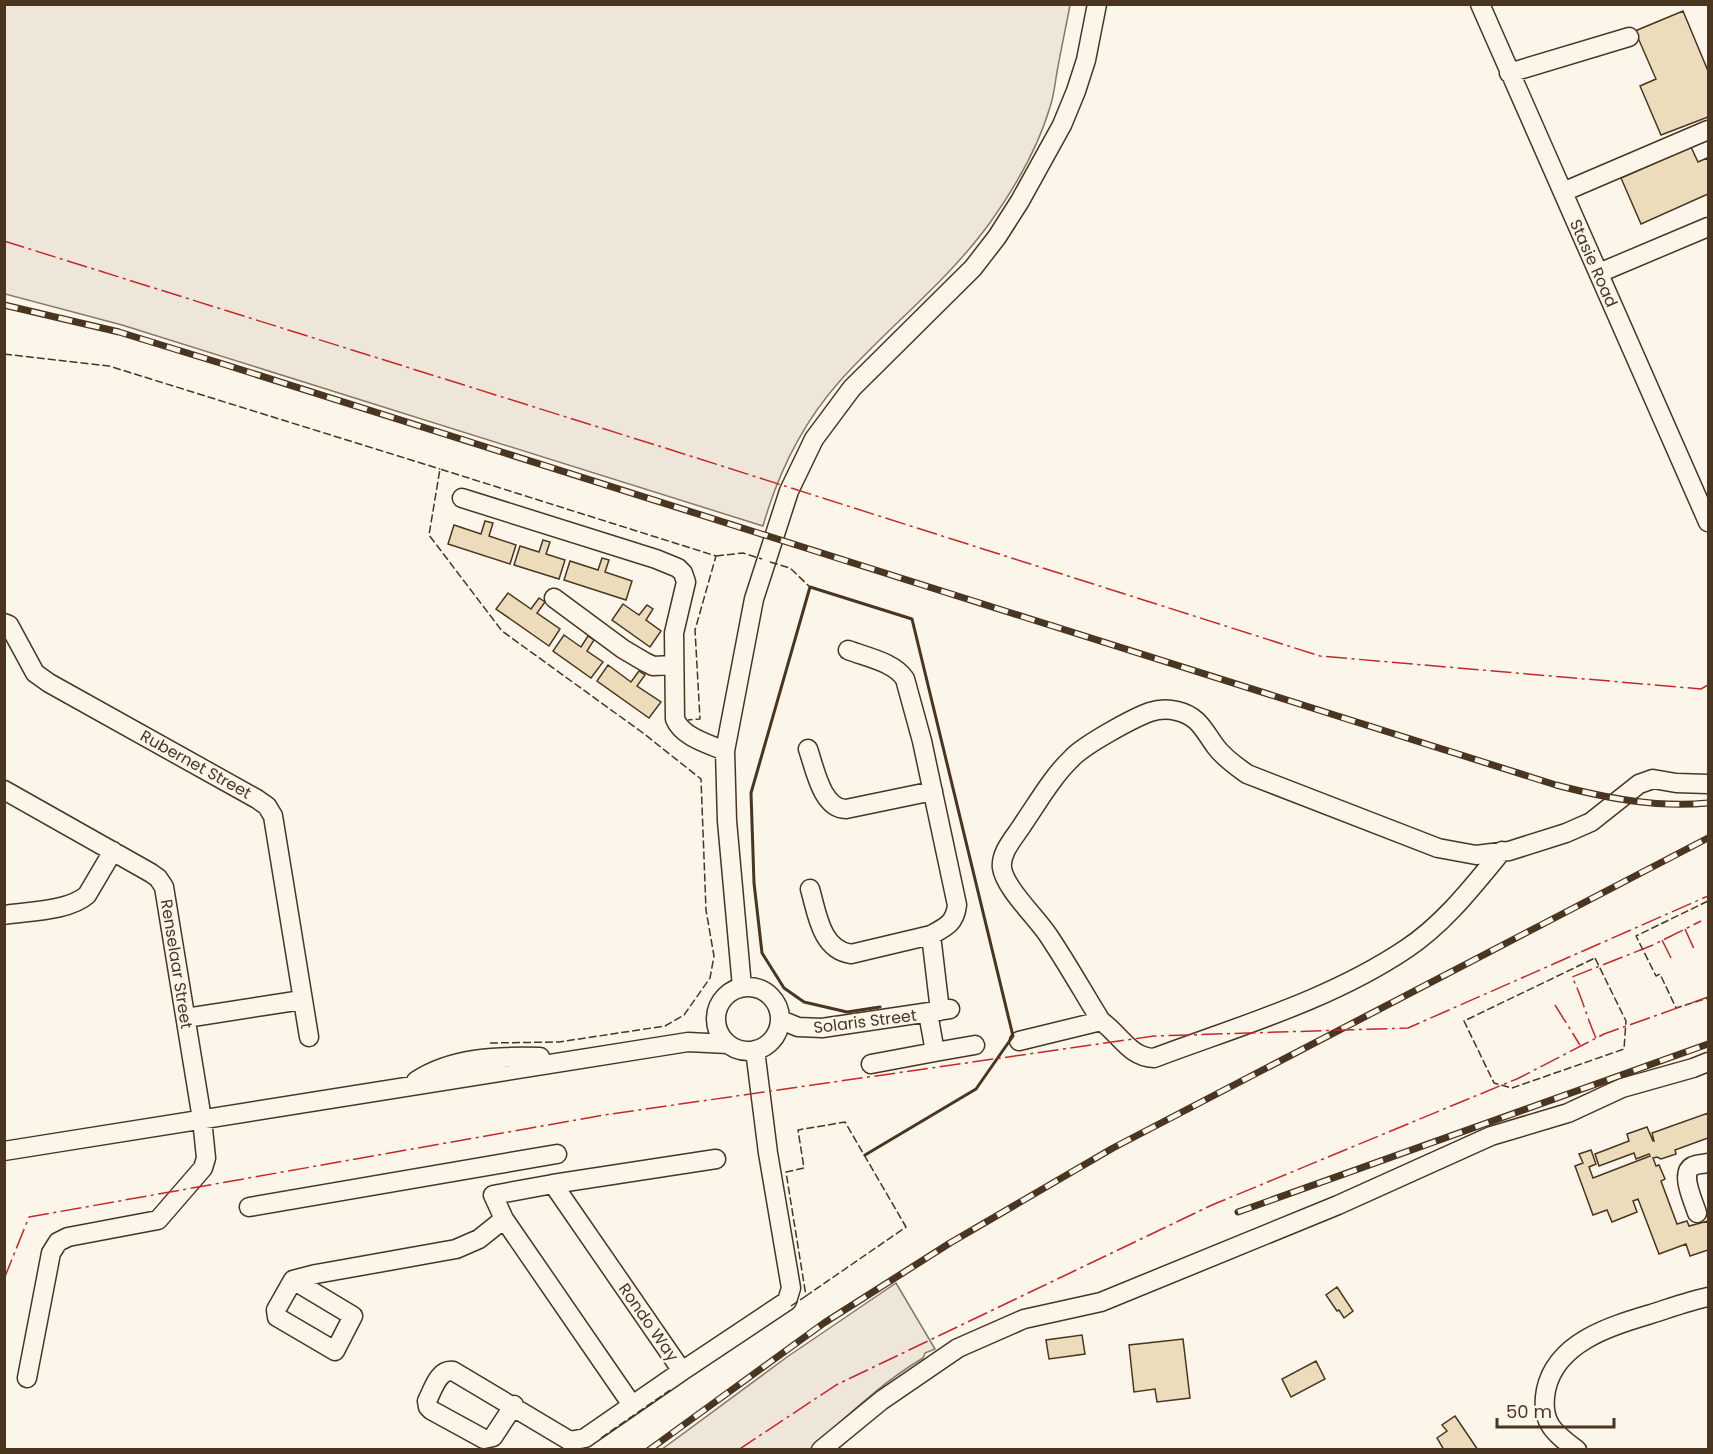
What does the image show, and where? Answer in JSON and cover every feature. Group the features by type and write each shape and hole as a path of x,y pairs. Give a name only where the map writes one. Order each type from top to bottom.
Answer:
{"street":[{"path":"742,987 727,821 724,751 754,599 786,500 803,460 829,417 852,388 973,268 997,237 1041,164 1076,91 1086,60 1097,4"},
{"name":"Stasie Road","path":"1480,4 1708,522"},
{"path":"1509,73 1629,37"},
{"path":"1563,192 1708,130"},
{"path":"1599,273 1708,226"},
{"path":"462,498 678,568 683,573 686,582 674,633 675,719 678,727 724,751"},
{"path":"554,598 645,662 653,666 674,665"},
{"name":"Rubernet Street","path":"4,623 9,625 35,673 42,678 267,806 273,816 309,1037"},
{"path":"810,889 822,931 832,946 843,953 851,954 931,935 943,929 956,915 957,905 933,791 905,679 896,669 848,650"},
{"path":"1502,851 1439,921 1408,948 1323,994 1154,1058 1143,1057 1132,1052 1114,1031 1101,1021 1048,934 1007,882 1002,861 1005,851 1030,813 1074,755 1109,733 1151,712 1167,710 1192,717 1202,724 1227,758 1253,776 1438,848 1476,855 1502,851 1509,851 1591,822 1639,784 1653,779 1676,783 1708,784"},
{"path":"808,749 827,799 841,809 933,791"},
{"name":"Renselaar Street","path":"4,790 151,873 164,887 202,1119 206,1158 203,1168 158,1220 68,1236 58,1242 51,1253 27,1378"},
{"path":"4,915 66,906 81,900 87,895 113,851"},
{"path":"931,935 940,1011 935,1052"},
{"path":"4,1150 688,1042 728,1044 738,1049 755,1050 770,1043 779,1029 781,1020 777,1004 772,997 759,988 742,987 727,994 717,1008 717,1021 719,1033 728,1044"},
{"path":"186,1018 302,1000"},
{"name":"Solaris Street","path":"781,1020 798,1027 822,1028 940,1011"},
{"path":"688,1042 717,1021"},
{"path":"1019,1041 1101,1021"},
{"path":"871,1064 975,1045"},
{"name":"Rondo Way","path":"554,1184 682,1371 787,1301 792,1288 768,1153 755,1050"},
{"path":"821,1449 882,1400 958,1348 1024,1319 1101,1302 1338,1205 1491,1136 1568,1113 1622,1088 1708,1062"},
{"path":"249,1207 557,1154"},
{"path":"493,1195 716,1159"},
{"path":"1697,1213 1686,1177 1694,1165 1708,1163"},
{"path":"488,1165 493,1195 504,1219 632,1405"},
{"path":"293,1280 456,1249 479,1239 504,1219"},
{"path":"1577,1449 1554,1433 1546,1417 1544,1400 1548,1382 1556,1365 1595,1333 1708,1297"},
{"path":"513,1405 493,1437 484,1439 431,1410 427,1401 442,1372 453,1371 513,1405 570,1441 585,1438 682,1371"}],"shaded area":[{"path":"5,4 1070,5 1051,103 1039,138 1016,182 972,246 935,286 857,362 826,398 803,432 784,468 763,526 122,325 5,294"},
{"path":"896,1283 935,1349 925,1353 923,1358 878,1389 810,1449 661,1450 787,1357"}],"building":[{"path":"1683,11 1708,71 1708,117 1661,135 1640,86 1656,79 1635,31"},
{"path":"1691,147 1698,162 1707,158 1708,194 1641,224 1621,178"},
{"path":"485,521 493,523 489,536 516,545 510,564 448,544 454,525 481,534"},
{"path":"543,540 550,542 546,554 565,560 559,579 514,565 520,546 539,552"},
{"path":"602,558 609,560 605,572 632,581 626,600 564,580 570,561 598,570"},
{"path":"508,593 531,609 539,598 545,602 537,613 560,629 549,646 496,609"},
{"path":"623,604 639,615 647,605 653,609 646,620 661,631 650,647 612,620"},
{"path":"564,635 581,647 588,636 594,640 587,651 603,662 591,678 553,651"},
{"path":"608,665 631,682 639,671 645,675 637,686 661,702 649,718 597,681"},
{"path":"1708,1113 1708,1138 1675,1150 1676,1154 1661,1159 1653,1158 1665,1179 1661,1181 1677,1224 1687,1221 1689,1226 1708,1221 1708,1250 1690,1256 1686,1244 1659,1254 1638,1199 1633,1201 1637,1212 1612,1222 1607,1210 1593,1215 1575,1166 1583,1163 1579,1154 1591,1150 1596,1164 1589,1167 1593,1178 1650,1156 1649,1154 1636,1159 1634,1153 1599,1166 1595,1154 1629,1141 1627,1134 1647,1127 1654,1141 1652,1133"},
{"path":"1337,1287 1353,1311 1344,1318 1326,1295"},
{"path":"1082,1335 1085,1354 1049,1359 1046,1340"},
{"path":"1183,1339 1190,1398 1157,1402 1155,1389 1134,1392 1129,1345"},
{"path":"1316,1361 1325,1379 1291,1397 1282,1379"},
{"path":"1455,1416 1478,1450 1444,1450 1437,1438 1447,1431 1442,1425"}],"railway":[{"path":"4,305 119,332 220,363 1556,785 1631,801 1669,804 1708,803"},
{"path":"649,1450 824,1323 950,1243 1113,1148 1708,838"},
{"path":"1238,1212 1708,1044"}],"fence":[{"path":"4,354 109,366 440,469"},
{"path":"490,1043 559,1042 665,1026 684,1015 710,978 714,956 706,910 701,779 643,733 502,631 429,535 440,469 716,556 695,630 700,719 688,720"},
{"path":"716,556 743,553 762,559"},
{"path":"770,562 790,568 810,587"},
{"path":"1708,901 1636,936 1656,976 1660,974 1676,1008 1708,998"},
{"path":"1595,958 1626,1021 1624,1049 1512,1088 1494,1083 1464,1021 1595,958"},
{"path":"791,1306 806,1296 786,1172 804,1168 798,1130 845,1122 906,1227 806,1296"},
{"path":"601,1438 670,1390"}],"wall":[{"path":"865,1155 976,1089 1013,1036 912,619 810,587 751,793 754,883 762,953 784,988 804,1002 847,1012 880,1007"}],"power":[{"path":"4,241 1320,656 1701,689 1708,685"},
{"path":"4,1279 29,1217 604,1115 1154,1036 1408,1028 1708,896"},
{"path":"1596,1038 1572,977 1653,945 1701,921"},
{"path":"1685,929 1694,949"},
{"path":"1662,940 1671,958"},
{"path":"738,1450 836,1385 1212,1205 1519,1078 1604,1034 1708,997"},
{"path":"1555,1005 1580,1045"}]}
